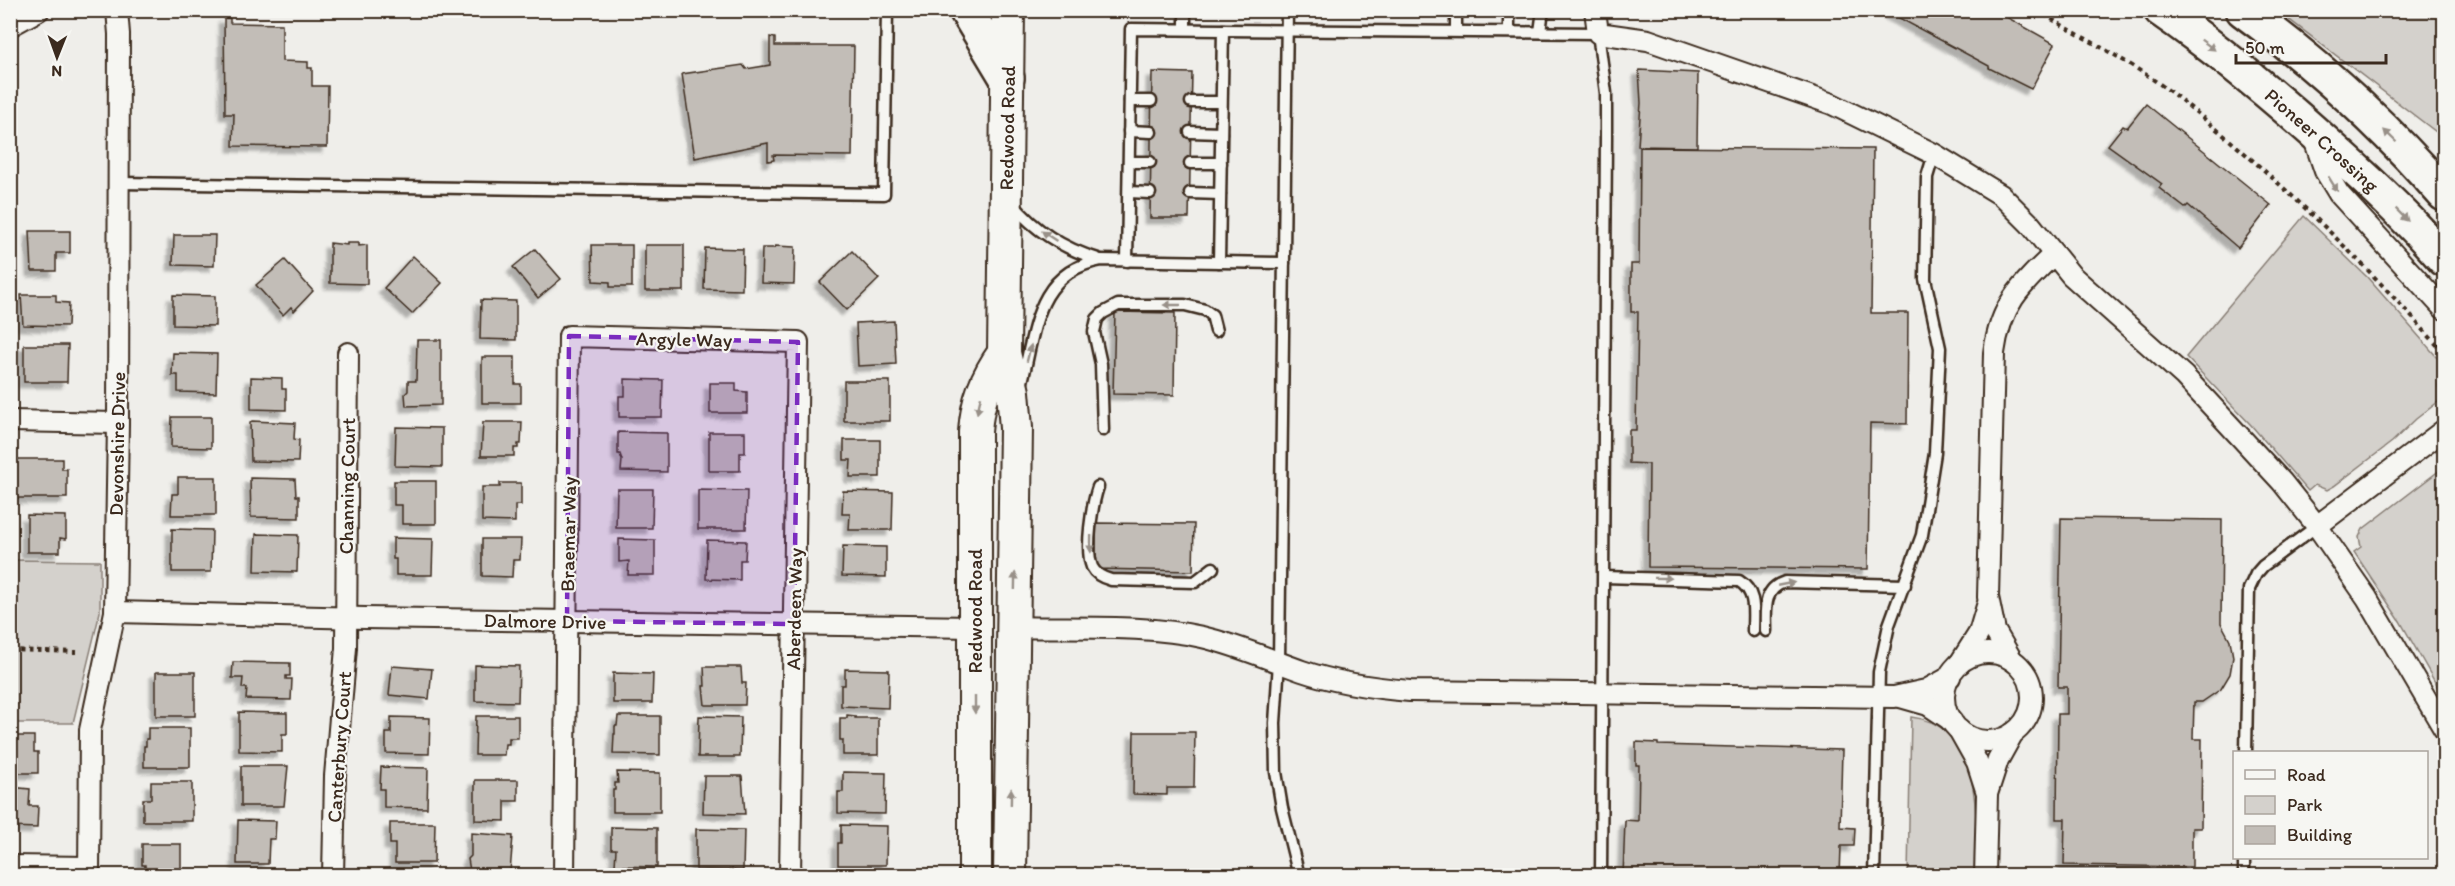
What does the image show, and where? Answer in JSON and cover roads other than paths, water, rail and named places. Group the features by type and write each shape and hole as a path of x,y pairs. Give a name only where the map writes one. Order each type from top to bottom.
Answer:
{"highway":[{"path":"966,10 1007,78"},
{"name":"Pioneer Crossing","path":"2161,10 2250,77 2312,130 2384,197 2445,259"},
{"path":"2243,10 2351,99 2445,194"}],"main road":[{"name":"Redwood Road","path":"1008,10 1004,353 1015,410 1010,876"},
{"name":"Redwood Road","path":"975,876 976,412 987,379 1004,353"}],"street":[{"path":"10,26 39,10"},
{"name":"Devonshire Drive","path":"89,871 90,730 115,612 119,183 117,10"},
{"path":"1595,10 1598,33 1648,40 1832,104 1934,154 2001,195 2030,224 2053,255 2086,289 2160,354 2214,407 2282,482 2317,526 2388,630 2445,729"},
{"path":"2312,130 2325,171 2339,194 2445,309"},
{"path":"1987,794 1977,762 1955,726 1944,699 1954,671 1979,633 1988,597 1996,335 2001,318 2015,293 2053,255"},
{"name":"Argyle Way","path":"570,336 798,342"},
{"name":"Braemar Way","path":"564,876 570,336"},
{"name":"Aberdeen Way","path":"790,876 798,342"},
{"name":"Channing Court","path":"345,618 348,354"},
{"path":"10,421 118,423"},
{"path":"2317,526 2445,430"},
{"path":"1985,876 1987,794 1998,760 2013,734 2028,717 2033,697 2027,676 2012,660 1995,631 1988,597"},
{"name":"Dalmore Drive","path":"115,612 345,618 975,627"},
{"name":"Canterbury Court","path":"333,876 334,776 346,648 345,618"},
{"path":"1014,627 1175,633 1226,643 1325,678 1379,688 1886,697 1928,705 1972,738 1986,741 2000,740 2013,734"},
{"path":"1886,697 1926,690 1970,657 1984,654 1999,655 2012,660"},
{"path":"10,866 89,871"}],"lane":[{"path":"119,183 885,194 887,10"},
{"path":"1185,10 1185,29"},
{"path":"1287,10 1279,662 1275,723 1276,772 1282,808 1299,876"},
{"path":"1456,10 1456,31"},
{"path":"1509,10 1509,32"},
{"path":"1540,32 1543,10"},
{"path":"1127,261 1131,29 1598,33 1606,93 1601,876"},
{"path":"1219,262 1223,30"},
{"path":"1130,101 1151,101"},
{"path":"1191,102 1221,102"},
{"path":"1129,131 1151,132"},
{"path":"1190,132 1221,133"},
{"path":"1874,876 1886,697 1883,649 1915,558 1927,511 1938,419 1940,341 1925,279 1927,177 1934,154"},
{"path":"1129,162 1150,162"},
{"path":"1190,163 1221,163"},
{"path":"1129,192 1150,193"},
{"path":"1190,193 1220,194"},
{"path":"1006,195 1018,211 1048,236 1065,247 1101,261"},
{"path":"1015,410 1041,305 1059,280 1078,266 1101,261 1284,263"},
{"path":"1103,430 1101,364 1094,332 1097,320 1103,313 1118,305 1196,307 1212,315 1216,331"},
{"path":"1098,487 1091,509 1090,558 1093,569 1101,577 1111,580 1195,582 1213,568"},
{"path":"2246,751 2249,589 2256,573 2317,526"},
{"path":"1604,577 1739,581 1749,590 1752,597 1753,631"},
{"path":"1766,631 1767,598 1773,588 1785,582 1905,585"},
{"path":"2244,859 2244,876"}]}
